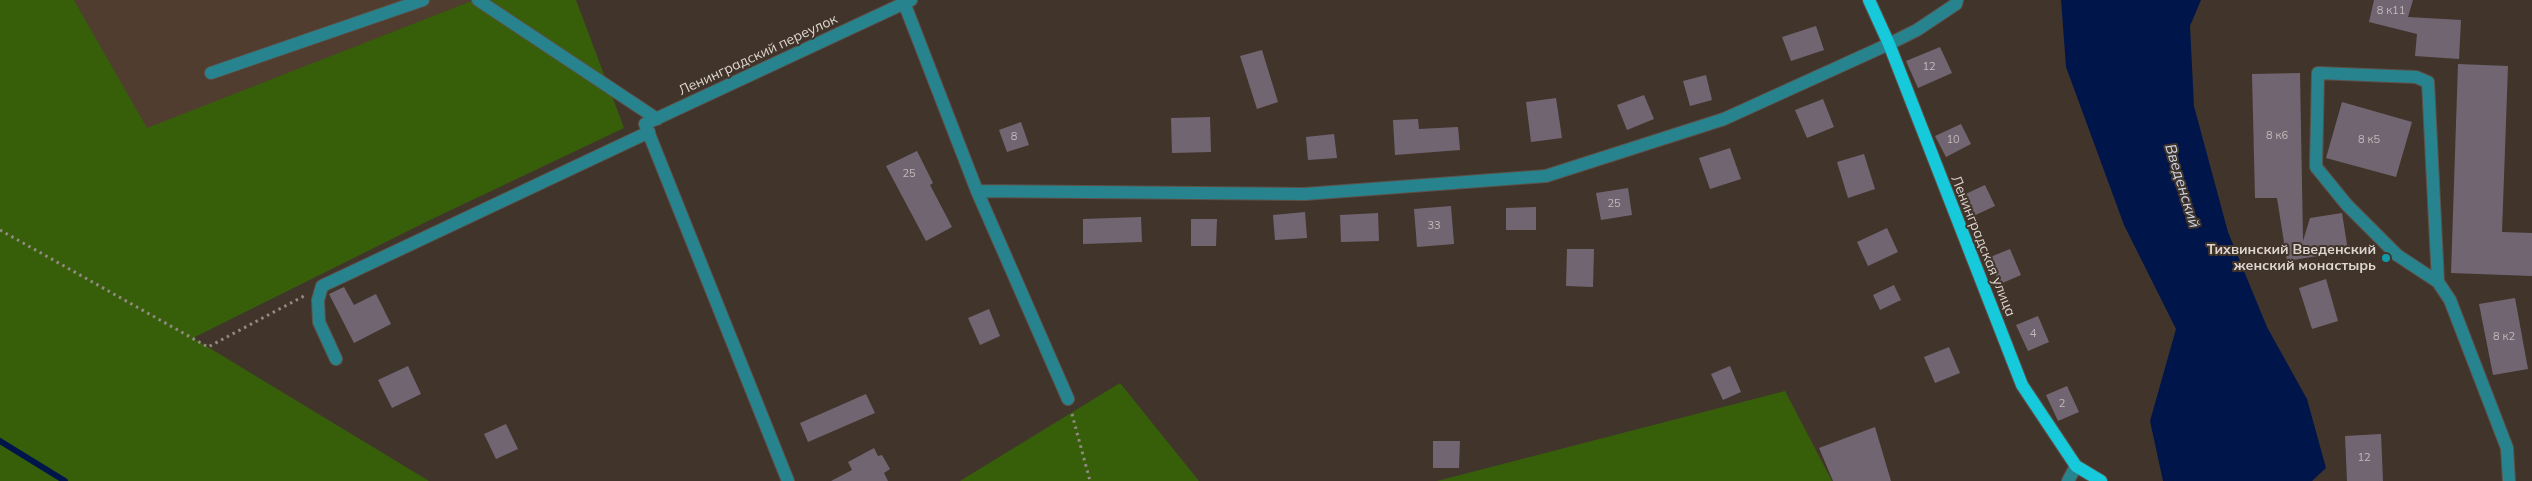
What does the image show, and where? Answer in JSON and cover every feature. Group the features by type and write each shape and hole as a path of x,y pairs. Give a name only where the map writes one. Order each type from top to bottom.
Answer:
{"main road":[{"name":"Ленинградская улица","path":"1869,0 1889,44 2022,385 2076,466 2101,481"}],"street":[{"path":"211,73 422,0"},
{"path":"478,0 650,125 788,481"},
{"path":"977,191 1305,194 1546,176 1724,119 1917,30 1956,4 1957,0"},
{"path":"907,1 977,191 1068,399"},
{"name":"Ленинградский переулок","path":"322,286 907,1"},
{"path":"2438,282 2428,82 2416,77 2318,73 2316,167 2347,206 2397,255 2438,282 2450,300 2507,448 2509,481"},
{"path":"322,286 318,300 319,322 336,359"},
{"path":"2068,481 2076,466"}],"path":[{"path":"0,230 208,347 322,286"},
{"path":"1068,399 1090,481"}],"shaded area":[{"path":"74,0 474,0 147,129"}],"green space":[{"path":"0,0 74,0 147,128 474,0 576,0 624,128 432,219 193,338 429,481 0,481"},
{"path":"1120,383 1199,481 960,481"},
{"path":"1785,391 1832,481 1437,481"}],"water":[{"name":"Введенский","path":"2061,0 2201,0 2190,26 2194,106 2228,232 2267,327 2307,399 2326,468 2312,481 2163,481 2150,421 2176,329 2124,225 2066,67"}],"building":[{"path":"2374,0 2413,0 2408,17 2461,20 2459,59 2415,56 2417,34 2369,22"},
{"path":"1816,26 1824,50 1791,61 1782,37"},
{"path":"1940,47 1952,73 1918,88 1906,61"},
{"path":"1262,50 1278,102 1257,109 1240,56"},
{"path":"2458,64 2508,66 2502,232 2532,233 2532,276 2451,273"},
{"path":"2300,73 2303,241 2310,218 2342,213 2348,251 2287,261 2277,198 2255,198 2252,74"},
{"path":"1706,75 1712,100 1690,106 1683,81"},
{"path":"1644,95 1654,119 1627,130 1617,105"},
{"path":"1556,98 1562,138 1531,142 1526,102"},
{"path":"1823,99 1834,127 1807,138 1795,110"},
{"path":"2342,102 2412,122 2396,177 2326,158"},
{"path":"1210,117 1211,152 1172,153 1171,118"},
{"path":"1418,119 1419,129 1458,127 1460,150 1395,155 1393,120"},
{"path":"1021,122 1029,145 1007,152 999,130"},
{"path":"1961,124 1971,144 1946,157 1935,136"},
{"path":"1334,134 1337,158 1308,160 1306,137"},
{"path":"1730,148 1741,179 1710,189 1699,158"},
{"path":"917,151 933,183 930,185 952,227 926,241 886,166"},
{"path":"1864,154 1875,189 1848,198 1837,162"},
{"path":"1985,185 1995,206 1969,218 1959,197"},
{"path":"1628,188 1632,215 1601,220 1596,193"},
{"path":"1451,206 1454,244 1417,247 1414,209"},
{"path":"1536,207 1536,230 1506,230 1506,208"},
{"path":"1305,212 1307,238 1275,240 1273,215"},
{"path":"1378,213 1379,241 1341,242 1340,215"},
{"path":"1141,217 1142,242 1083,244 1083,219"},
{"path":"1191,219 1217,219 1216,246 1191,246"},
{"path":"1887,228 1898,252 1868,266 1857,242"},
{"path":"1567,249 1594,249 1593,287 1566,286"},
{"path":"2010,249 2021,275 2000,284 1988,258"},
{"path":"2326,279 2338,321 2312,329 2299,288"},
{"path":"1894,285 1901,300 1880,310 1873,295"},
{"path":"344,287 354,305 376,294 391,324 354,343 329,294"},
{"path":"2515,298 2528,369 2493,375 2479,304"},
{"path":"989,309 1000,336 980,345 968,318"},
{"path":"2038,316 2049,342 2028,351 2016,325"},
{"path":"1949,347 1960,373 1935,383 1924,357"},
{"path":"408,366 421,394 392,408 378,380"},
{"path":"1730,366 1741,392 1723,400 1711,374"},
{"path":"2067,386 2079,412 2058,421 2046,395"},
{"path":"866,394 875,413 808,442 800,423"},
{"path":"506,424 518,449 496,459 484,434"},
{"path":"1875,427 1891,481 1833,481 1819,448"},
{"path":"2381,434 2383,481 2347,481 2345,436"},
{"path":"1433,441 1460,441 1459,468 1433,468"},
{"path":"874,448 878,456 882,455 890,469 884,473 888,481 831,481 852,470 848,462"}],"waterway":[{"path":"0,441 65,481"}],"place":[{"name":"Тихвинский Введенский женский монастырь","path":"2386,258"}]}
